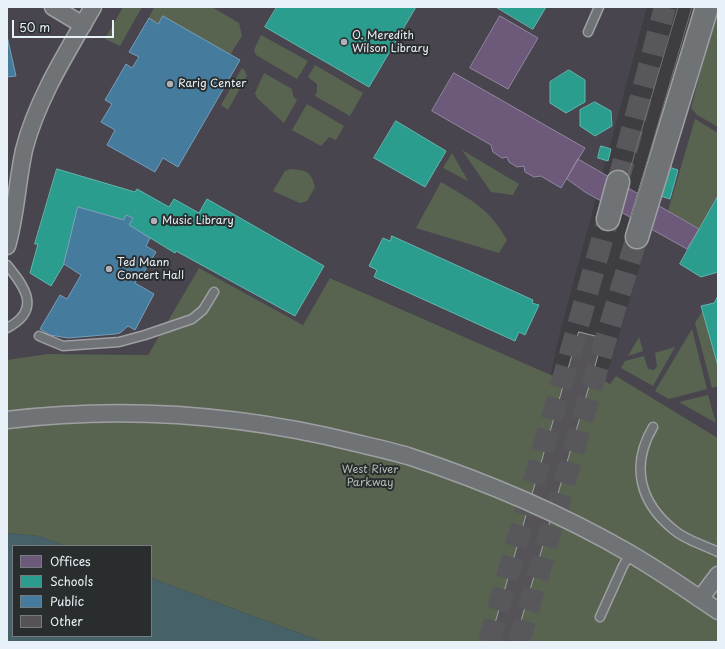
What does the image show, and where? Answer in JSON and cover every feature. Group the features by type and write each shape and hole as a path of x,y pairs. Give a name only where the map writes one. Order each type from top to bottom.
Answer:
{"street":[{"path":"53,7 83,25"},
{"path":"7,246 24,151 31,126 46,91 93,7"},
{"path":"637,237 707,7"},
{"path":"608,219 618,182"},
{"path":"7,420 90,414 168,415 262,424 320,434 406,456 485,484 572,523 630,554 718,611"},
{"path":"700,598 718,575"}],"lane":[{"path":"588,32 599,7"},
{"path":"7,265 27,292 27,304 23,314 14,324 7,328"},
{"path":"39,336 63,346 119,342 192,319 203,310 214,292"},
{"path":"653,427 645,441 640,456 642,486 653,509 674,531 718,552"},
{"path":"600,617 630,554"}],"shaded area":[{"path":"7,7 647,7 558,340 551,375 331,278 303,325 199,268 148,355 47,354 7,360"},
{"path":"718,7 718,438 616,376 610,384 605,381"}],"green space":[{"path":"123,7 142,7 120,46 105,39"},
{"path":"154,7 212,7 239,23 242,36 230,55 163,16 158,24 149,18"},
{"path":"717,7 718,127 697,115 691,108"},
{"path":"261,35 308,61 297,79 256,55 254,50"},
{"path":"315,65 363,93 350,116 315,96 317,84 308,77"},
{"path":"242,68 247,76 228,110 221,105"},
{"path":"264,73 292,89 293,96 297,100 284,123 257,98 255,93"},
{"path":"307,104 344,126 336,140 329,137 321,146 292,130"},
{"path":"695,119 718,133 718,196 699,229 668,211"},
{"path":"462,150 519,184 513,195 491,192"},
{"path":"452,153 468,181 443,168"},
{"path":"290,169 307,172 312,178 315,187 307,201 300,203 273,191 285,171"},
{"path":"441,182 470,200 486,212 493,220 507,240 499,253 416,228"},
{"name":"West River Parkway","path":"199,268 303,325 330,278 551,375 605,381 610,384 616,376 718,438 718,642 323,642 152,578 152,545 62,545 39,536 7,533 7,360 47,354 148,355"},
{"path":"703,310 718,366 718,386 712,388 695,323"},
{"path":"692,329 707,389 669,399 655,391"},
{"path":"639,337 643,351 628,356"},
{"path":"675,347 653,386 621,368 625,361 644,356 648,369 654,370 657,366 655,353"},
{"path":"708,395 716,423 679,402"}],"water":[{"path":"7,533 39,536 62,545 12,545 12,637 152,637 152,578 323,642 7,642"}],"building: Offices":[{"path":"500,16 538,38 508,89 470,68"},
{"path":"454,73 585,148 561,188 541,176 534,177 525,172 524,166 517,167 509,162 507,157 502,158 493,152 491,145 432,111"},
{"path":"578,159 699,229 687,249 585,192 567,179"}],"building: Schools":[{"name":"O. Meredith Wilson Library","path":"277,7 416,7 369,87 265,27"},
{"path":"496,7 546,7 533,29"},
{"path":"569,70 585,80 585,102 566,113 550,103 550,82"},
{"path":"595,102 611,111 612,126 595,136 580,126 580,110"},
{"path":"396,121 446,151 425,187 374,158"},
{"path":"601,146 611,149 608,161 598,158"},
{"path":"669,167 678,170 670,199 660,196"},
{"path":"57,169 135,192 137,189 169,207 174,199 199,213 207,199 324,266 295,316 176,251 175,253 129,225 133,218 126,215 124,220 78,207 64,264 51,286 30,273 38,244 35,244"},
{"path":"718,196 718,272 701,277 680,264"},
{"path":"392,236 533,300 532,303 539,305 525,335 519,332 515,341 374,277 377,270 369,266 383,238 390,241"},
{"path":"718,296 718,366 701,306 714,303"}],"building: Public":[{"name":"Rarig Center","path":"163,16 240,60 178,167 163,158 155,172 107,145 115,130 101,122 112,104 105,100 126,64 132,68 139,57 129,52 149,18 158,24"},
{"path":"7,36 16,76 7,77"},
{"name":"Ted Mann Concert Hall","path":"78,207 124,220 126,215 133,218 129,225 150,238 146,246 156,252 143,274 141,274 135,283 154,294 135,330 128,326 120,333 115,334 68,338 50,335 40,329 60,295 67,299 81,275 64,264"}],"building: Other":[{"path":"579,332 603,338 515,642 490,642"}],"tunnel":[{"path":"618,182 665,7"},
{"path":"489,642 608,219"},
{"path":"519,642 605,342 637,237"}],"tram line":[{"path":"618,210 678,7"},
{"path":"631,217 692,7"}],"place":[{"name":"O. Meredith Wilson Library","path":"344,42"},
{"name":"Rarig Center","path":"170,84"},
{"name":"Music Library","path":"154,221"},
{"name":"Ted Mann Concert Hall","path":"109,269"}]}
